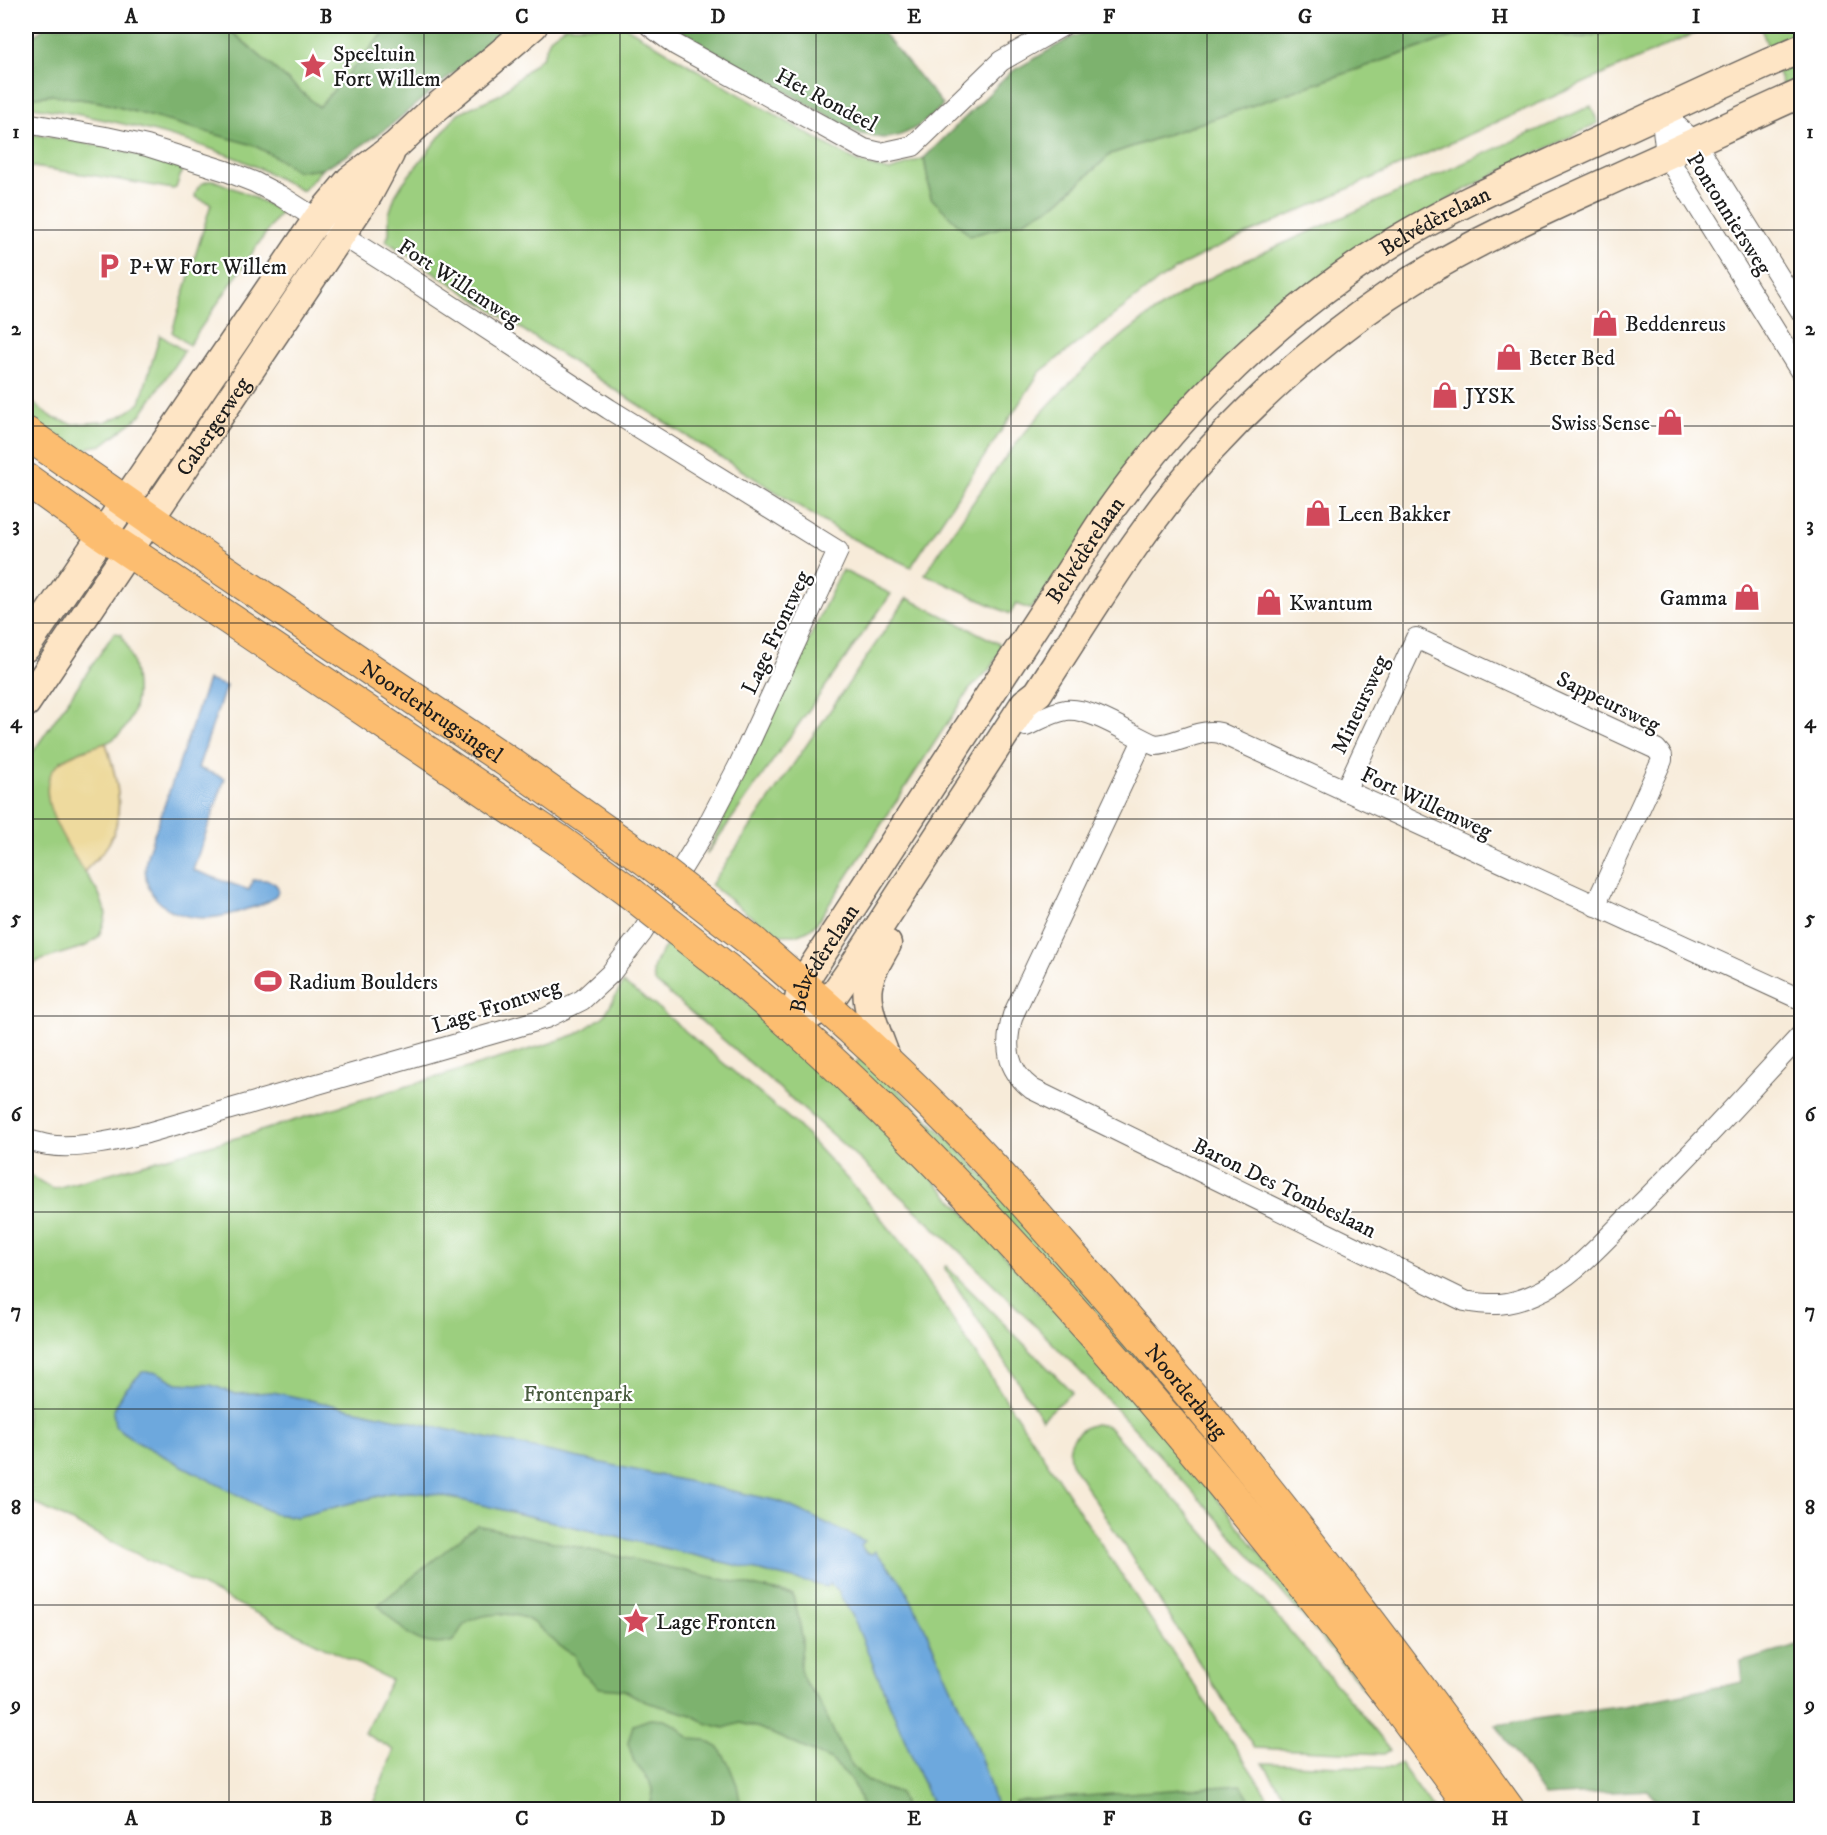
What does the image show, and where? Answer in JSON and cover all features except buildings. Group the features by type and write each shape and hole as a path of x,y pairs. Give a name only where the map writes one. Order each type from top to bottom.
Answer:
{"main road":[{"name":"Cabergerweg","path":"26,703 129,551 138,510 318,218 350,180 396,145 430,112 533,26"},
{"name":"Belvédèrelaan","path":"794,1025 802,984 1104,519 1153,453 1199,402 1272,332 1326,289 1394,242 1484,194 1802,48"},
{"name":"Belvédèrelaan","path":"794,1025 826,1005 1025,703 1038,693 1166,502 1210,450 1273,386 1351,323 1413,279 1524,220 1802,93"},
{"name":"Cabergerweg","path":"26,647 103,534 138,510 342,234 369,193 396,145"},
{"name":"Noorderbrugsingel","path":"26,433 213,563 514,766 649,862 754,943 826,1005"},
{"name":"Noorderbrugsingel","path":"26,479 103,534 549,834 628,891 794,1025"},
{"path":"888,1063 868,998 867,987 871,976 894,931 1026,726 1034,711 1038,693"},
{"name":"Noorderbrug","path":"826,1005 888,1063 1011,1186 1151,1347 1315,1548 1434,1705 1509,1809"},
{"name":"Noorderbrug","path":"794,1025 859,1087 981,1211 1214,1472 1353,1646 1473,1809"}],"street":[{"name":"Het Rondeel","path":"650,26 676,45 864,149 881,153 913,146 1002,61 1062,26"},
{"name":"Pontonniersweg","path":"1661,112 1695,142 1802,313"},
{"name":"Pontonniersweg","path":"1661,112 1666,155 1802,374"},
{"name":"Fort Willemweg","path":"26,123 106,137 176,155 254,183 318,218 609,409 838,551"},
{"name":"Pontonniersweg","path":"1716,176 1717,149 1727,127"},
{"name":"Lage Frontweg","path":"26,1140 50,1146 86,1145 147,1133 546,1018 582,1000 602,983 642,933 703,834 738,767 838,551"},
{"name":"Mineursweg","path":"1346,791 1416,638"},
{"name":"Sappeursweg","path":"1416,638 1656,749 1662,756 1595,906"},
{"name":"Fort Willemweg","path":"1026,726 1054,714 1074,710 1093,715 1155,745 1207,732 1220,733 1802,1000"},
{"name":"Baron Des Tombeslaan","path":"1143,740 1013,1015 1007,1041 1009,1057 1015,1071 1032,1089 1464,1301 1490,1306 1515,1302 1559,1281 1685,1162 1802,1034"}],"green space":[{"path":"46,26 225,26 319,107 390,26 510,26 390,126 349,154 322,169 297,171 253,145 100,102 52,95 26,98 26,43"},
{"name":"Speeltuin Fort Willem","path":"225,26 390,26 319,107"},
{"path":"566,26 625,26 857,162 890,171 924,158 931,198 1056,204 1111,154 1483,26 1529,26 1578,38 1648,26 1711,26 1214,249 1162,278 1040,372 911,567 845,535 674,428 386,241 389,234 389,214 395,196 458,113 499,95 543,56 550,38"},
{"path":"670,26 877,26 943,105 924,122 901,135 884,138 860,134"},
{"path":"1105,26 1483,26 1111,154 1056,204 1024,221 970,236 931,198 924,158 1011,72 1072,37"},
{"path":"1529,26 1648,26 1578,38"},
{"path":"1760,26 1801,26 1802,127 1799,128"},
{"path":"52,95 100,102 226,136 253,145 307,171 322,169 303,191 262,169 184,140 106,120 26,106 26,98"},
{"path":"1591,106 1598,123 1468,188 1338,265 1030,609 1016,604 1010,614 925,574 996,470 1041,414 1103,352 1149,316 1197,285 1242,262"},
{"path":"26,133 108,147 179,167 182,171 176,188 173,189 26,166"},
{"path":"213,180 281,211 189,345 172,332 211,204 195,197 196,193 200,185"},
{"path":"160,335 184,351 140,416 102,445 90,447 81,458 26,420 26,398 53,418 73,424 104,422 123,415 140,403"},
{"path":"842,570 891,594 706,855"},
{"path":"907,598 1004,646 989,670 969,690 817,923 808,930 795,935 775,935 711,885"},
{"path":"114,633 121,634 132,659 136,688 132,715 126,727 113,739 61,761 66,842 100,896 106,914 104,923 99,936 86,946 38,961 26,971 26,762"},
{"path":"669,942 738,993 908,1152 1150,1413 1402,1735 1252,1558 1148,1443 1041,1331 864,1163 655,982 654,966"},
{"name":"Frontenpark","path":"623,983 653,1004 797,1125 862,1195 907,1250 1276,1809 371,1809 394,1750 364,1733 391,1680 26,1499 26,1173 53,1189 254,1133 548,1044 577,1034 604,1016"},
{"path":"863,1055 972,1163 1183,1405 1494,1809 1488,1809 853,1066"},
{"path":"946,1266 1072,1392 1042,1419 944,1267"},
{"path":"1095,1424 1107,1426 1180,1505 1362,1714 1390,1750 1384,1754 1254,1748 1071,1463 1071,1443 1077,1433"},
{"path":"477,1525 793,1595 801,1632 800,1665 803,1679 817,1698 848,1759 857,1771 882,1787 899,1792 905,1809 862,1809 858,1793 847,1775 831,1760 759,1728 740,1723 724,1728 705,1723 692,1715 646,1702 624,1690 600,1688 582,1673 575,1655 568,1652 534,1623 520,1616 494,1614 477,1618 464,1625 454,1641 441,1644 420,1641 411,1636 378,1605"},
{"path":"1801,1645 1801,1801 1776,1809 1663,1809 1648,1790 1544,1796 1496,1725 1624,1706 1743,1682 1741,1662"},
{"path":"650,1719 664,1720 676,1725 691,1739 705,1740 719,1748 737,1785 740,1801 749,1809 653,1810 650,1807 653,1792 649,1780 634,1762 628,1743 633,1725"},
{"path":"1263,1763 1393,1768 1400,1763 1433,1809 1293,1809"},
{"path":"1241,1785 1256,1809 1014,1809 1015,1801"}],"sand":[{"path":"106,743 118,793 118,819 107,847 84,872 53,816 48,800 47,785 52,772 62,761"}],"water":[{"path":"208,680 226,686 198,768 225,778 193,870 249,890 253,880 265,880 275,884 278,891 269,901 261,905 207,918 179,914 158,901 151,891 145,867 148,852"},
{"path":"142,1372 157,1372 177,1383 211,1385 236,1394 273,1392 779,1501 865,1541 861,1545 865,1552 872,1554 875,1551 903,1584 923,1624 969,1727 997,1809 934,1809 852,1615 839,1594 840,1592 830,1584 827,1587 440,1495 412,1492 390,1493 297,1517 274,1514 135,1441 115,1426 113,1412 124,1391"}],"place":[{"name":"Speeltuin Fort Willem","path":"313,66"},
{"name":"P+W Fort Willem","path":"109,266"},
{"name":"Beddenreus","path":"1605,323"},
{"name":"Beter Bed","path":"1509,357"},
{"name":"JYSK","path":"1445,395"},
{"name":"Swiss Sense","path":"1670,422"},
{"name":"Leen Bakker","path":"1318,513"},
{"name":"Gamma","path":"1747,597"},
{"name":"Kwantum","path":"1269,602"},
{"name":"Radium Boulders","path":"268,981"},
{"name":"Lage Fronten","path":"636,1621"}]}
